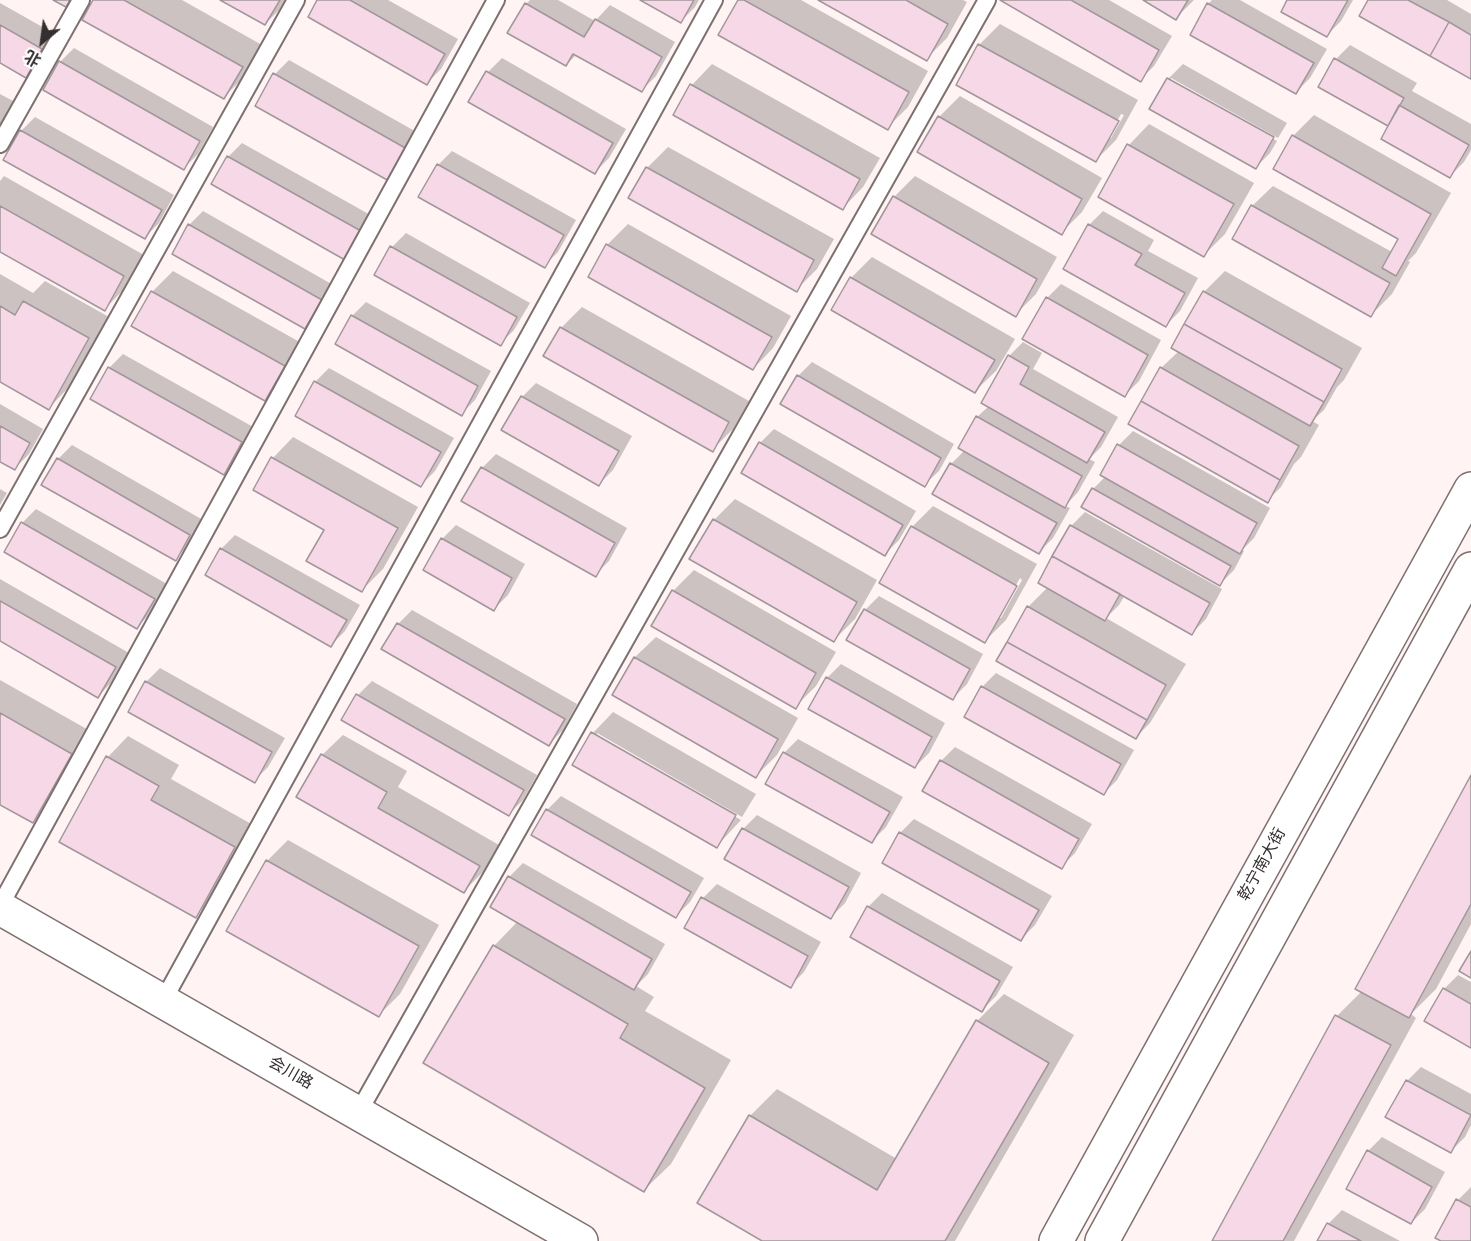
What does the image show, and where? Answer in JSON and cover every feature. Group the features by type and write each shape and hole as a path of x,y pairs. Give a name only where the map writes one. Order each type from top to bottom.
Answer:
{"main road":[{"name":"乾宁南大街","path":"1056,1241 1471,489"},
{"path":"1102,1241 1471,568"},
{"name":"会川路","path":"0,907 580,1241"}],"lane":[{"path":"0,144 81,0"},
{"path":"0,529 296,0"},
{"path":"0,907 496,0"},
{"path":"163,1001 714,0"},
{"path":"358,1113 987,0"}],"building":[{"path":"53,0 70,0 66,7"},
{"path":"93,0 124,0 243,67 224,99 82,20"},
{"path":"220,0 280,0 265,25"},
{"path":"317,0 350,0 445,54 427,85 308,17"},
{"path":"640,0 694,0 681,23"},
{"path":"738,0 744,0 909,92 888,130 718,35"},
{"path":"818,0 906,0 948,24 927,61"},
{"path":"1000,0 1071,0 1159,50 1141,82"},
{"path":"1143,0 1188,0 1176,20"},
{"path":"1287,0 1348,0 1327,37 1281,12"},
{"path":"1368,0 1408,0 1449,22 1430,56 1359,16"},
{"path":"525,3 584,37 595,19 662,57 642,92 573,54 566,66 507,33"},
{"path":"1207,3 1314,63 1296,94 1190,35"},
{"path":"1449,22 1471,35 1471,79 1430,56"},
{"path":"0,25 42,49 26,78 0,63"},
{"path":"978,44 1119,121 1096,162 956,85"},
{"path":"1334,58 1404,98 1388,126 1318,87"},
{"path":"59,61 200,141 184,170 43,90"},
{"path":"486,71 613,143 595,174 468,102"},
{"path":"273,73 407,149 389,181 255,106"},
{"path":"1167,78 1274,137 1256,169 1149,109"},
{"path":"690,84 860,179 843,210 673,115"},
{"path":"1399,105 1469,145 1450,178 1381,139"},
{"path":"938,116 1082,199 1062,235 917,152"},
{"path":"20,130 162,210 145,239 3,160"},
{"path":"1292,135 1431,214 1396,276 1382,268 1398,239 1273,169"},
{"path":"1127,144 1234,204 1204,257 1098,197"},
{"path":"227,156 361,231 345,260 211,184"},
{"path":"437,164 564,235 545,268 418,197"},
{"path":"646,167 814,260 797,292 628,198"},
{"path":"893,196 1037,279 1016,317 871,234"},
{"path":"1251,205 1390,283 1371,317 1232,239"},
{"path":"0,206 124,276 105,311 0,252"},
{"path":"188,224 322,300 305,329 172,254"},
{"path":"1088,224 1142,254 1135,265 1185,293 1166,327 1063,269"},
{"path":"606,244 772,337 753,370 588,277"},
{"path":"390,246 517,317 501,346 374,275"},
{"path":"850,277 995,360 975,393 831,310"},
{"path":"151,291 285,366 265,401 131,326"},
{"path":"1203,291 1342,369 1324,402 1184,324"},
{"path":"1046,297 1148,355 1125,397 1022,339"},
{"path":"23,301 89,338 49,410 0,382 0,306 15,315"},
{"path":"351,315 478,386 462,416 335,344"},
{"path":"1184,324 1324,402 1310,426 1171,348"},
{"path":"560,327 729,422 713,452 543,356"},
{"path":"1008,355 1029,367 1020,384 1105,432 1087,463 981,403"},
{"path":"108,367 242,442 224,475 90,399"},
{"path":"1160,367 1299,446 1280,480 1141,401"},
{"path":"797,375 941,458 925,487 780,404"},
{"path":"314,381 441,452 421,487 295,416"},
{"path":"521,396 619,451 599,486 501,430"},
{"path":"1141,401 1280,480 1268,503 1128,424"},
{"path":"976,416 1082,476 1065,508 958,448"},
{"path":"0,426 30,443 15,470 0,462"},
{"path":"759,442 903,525 885,556 741,473"},
{"path":"1117,444 1257,523 1240,554 1100,475"},
{"path":"271,457 398,528 362,592 306,561 324,530 253,490"},
{"path":"57,458 190,535 176,561 41,485"},
{"path":"950,463 1057,523 1039,554 932,494"},
{"path":"481,467 615,543 596,577 461,501"},
{"path":"1092,488 1231,566 1220,586 1081,507"},
{"path":"713,519 857,602 834,642 689,559"},
{"path":"21,522 155,599 137,629 4,552"},
{"path":"1070,525 1210,603 1192,635 1052,556"},
{"path":"911,526 1017,586 985,643 879,583"},
{"path":"441,538 512,578 494,611 423,570"},
{"path":"220,548 347,620 331,647 205,575"},
{"path":"1052,556 1120,594 1105,621 1038,583"},
{"path":"672,590 816,673 796,709 651,626"},
{"path":"0,601 116,667 98,698 0,641"},
{"path":"1027,606 1166,685 1147,720 1007,642"},
{"path":"864,609 970,669 953,700 846,640"},
{"path":"397,623 565,719 549,746 381,649"},
{"path":"1007,642 1147,720 1136,739 996,661"},
{"path":"634,657 778,739 756,778 612,695"},
{"path":"826,677 932,737 915,768 808,709"},
{"path":"145,681 272,752 255,783 128,712"},
{"path":"981,686 1121,764 1104,795 964,717"},
{"path":"356,694 524,790 509,816 341,720"},
{"path":"0,713 72,754 33,823 0,805"},
{"path":"591,732 736,815 717,848 572,765"},
{"path":"783,752 890,812 872,843 765,784"},
{"path":"321,754 387,792 378,808 480,866 464,893 296,797"},
{"path":"106,756 159,786 151,800 235,847 196,918 59,842"},
{"path":"940,760 1079,839 1062,869 922,791"},
{"path":"1471,775 1471,904 1409,1018 1355,989"},
{"path":"546,809 691,892 676,918 531,835"},
{"path":"742,828 849,887 831,919 724,859"},
{"path":"899,832 1039,910 1021,941 882,863"},
{"path":"266,860 419,946 379,1017 226,931"},
{"path":"508,876 652,959 634,990 490,907"},
{"path":"701,897 808,956 791,988 684,928"},
{"path":"867,906 1000,981 982,1012 850,937"},
{"path":"493,945 628,1024 620,1038 705,1088 644,1192 423,1063"},
{"path":"1471,951 1471,978 1459,971"},
{"path":"1443,988 1471,1004 1471,1048 1424,1021"},
{"path":"1335,1015 1391,1045 1283,1241 1212,1241"},
{"path":"976,1020 1049,1063 945,1241 762,1241 697,1203 749,1115 877,1190"},
{"path":"1406,1080 1471,1115 1451,1153 1385,1117"},
{"path":"1367,1150 1432,1187 1411,1224 1346,1189"},
{"path":"1456,1199 1471,1207 1471,1241 1441,1241 1435,1238"},
{"path":"1327,1223 1361,1241 1317,1241"}]}
